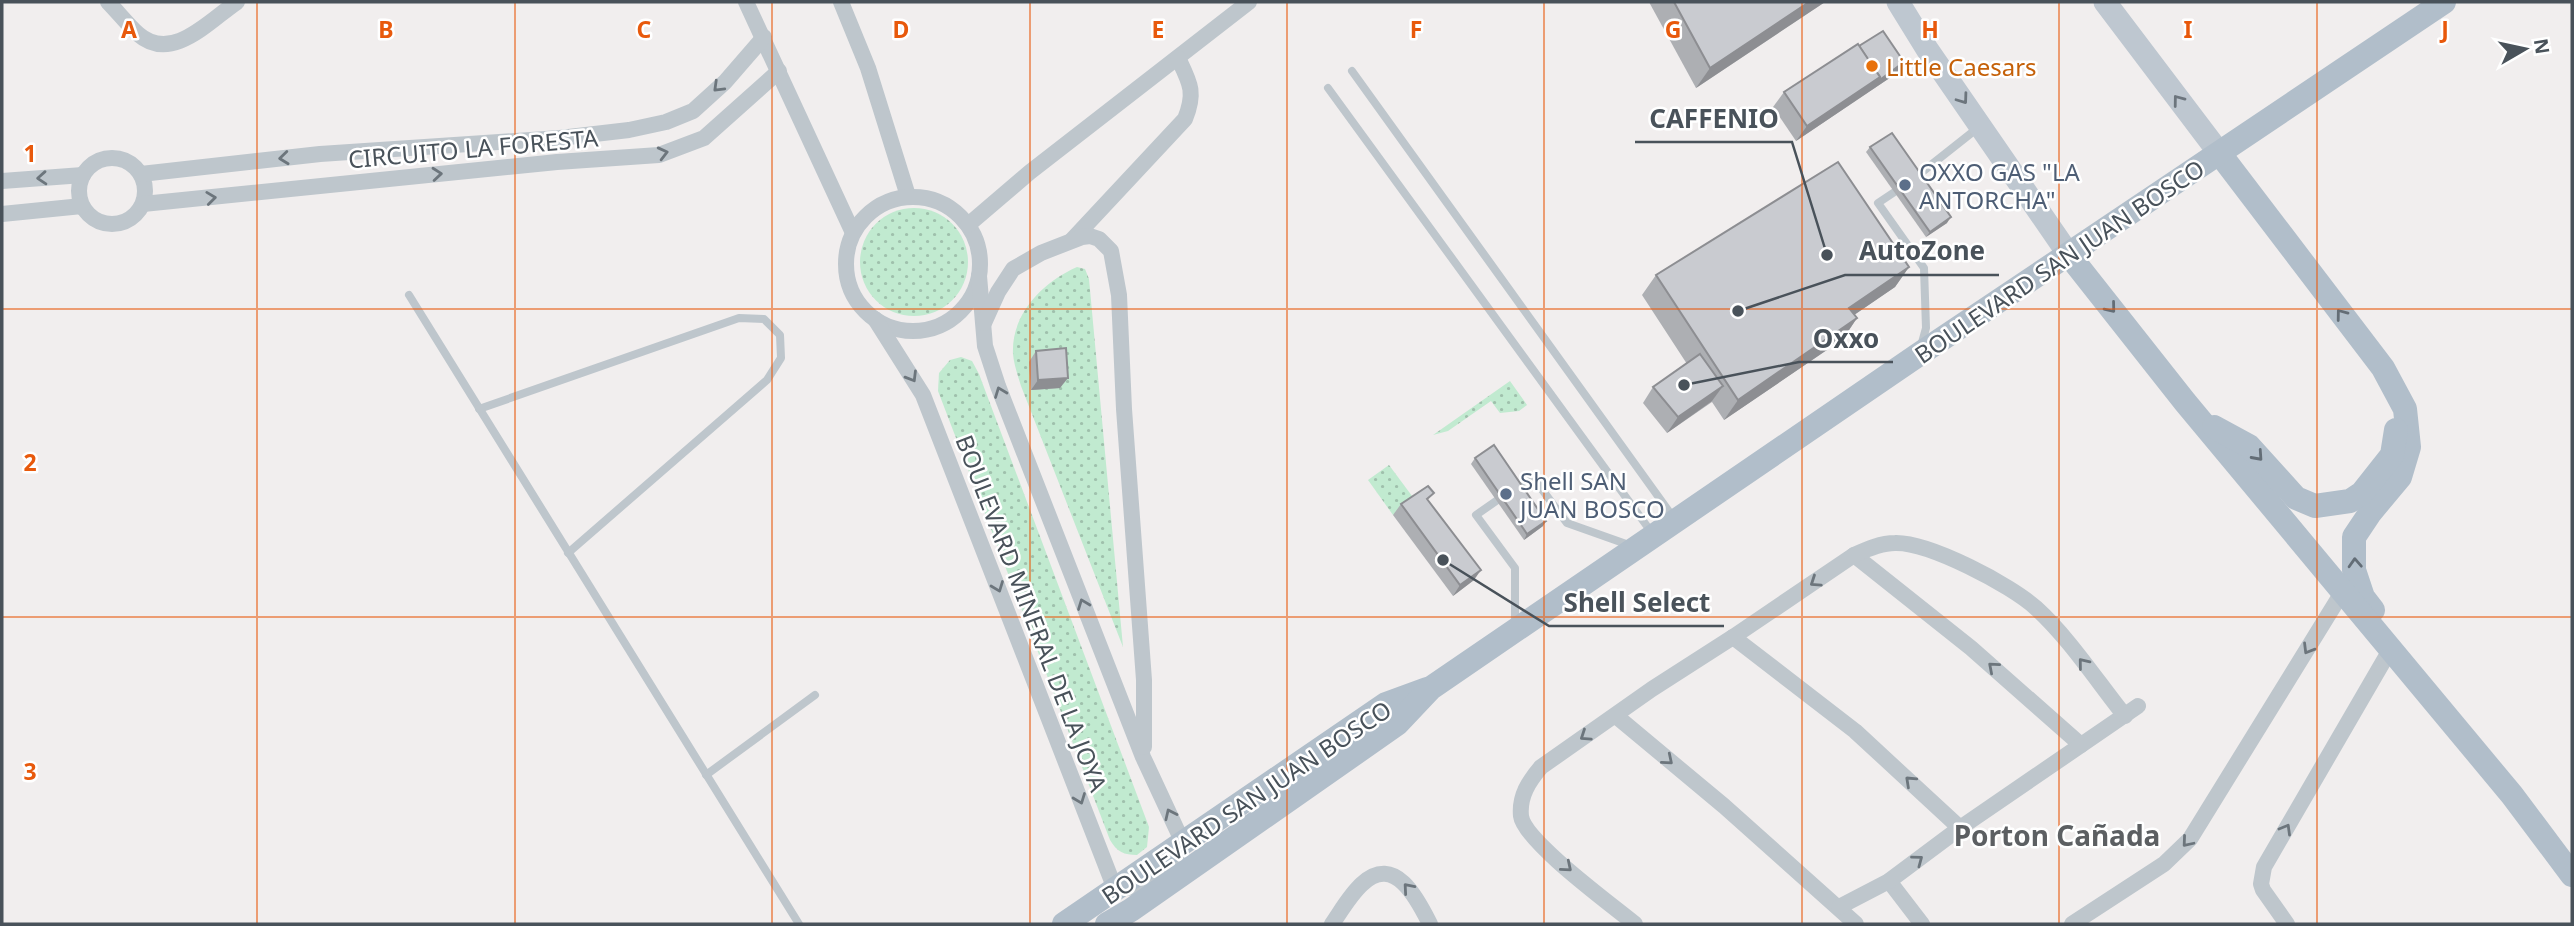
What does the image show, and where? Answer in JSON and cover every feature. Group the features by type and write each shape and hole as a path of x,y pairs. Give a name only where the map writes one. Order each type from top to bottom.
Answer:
{"main road":[{"path":"1898,2 1927,49 2068,255 2512,796 2572,874"},
{"path":"2105,2 2383,368 2404,409 2409,447 2400,477 2354,537 2354,570 2363,597 2414,661 2437,704"},
{"name":"BOULEVARD SAN JUAN BOSCO","path":"1107,924 1131,909 1188,853 1386,704 1431,688 1918,355 2444,2"},
{"path":"2201,420 2249,446 2296,498 2315,506 2350,500 2362,493 2392,455 2396,439 2396,412 2383,368"},
{"path":"2512,796 2540,815 2572,850"},
{"name":"BOULEVARD SAN JUAN BOSCO","path":"1065,924 1115,889 1188,853"}],"street":[{"path":"108,2 140,36 164,44 192,36 237,2"},
{"path":"746,2 853,233"},
{"path":"841,2 873,80 908,196"},
{"path":"968,225 1030,172 1249,2"},
{"name":"CIRCUITO LA FORESTA","path":"141,174 320,154 560,138 629,130 666,122 693,111 725,82 764,37"},
{"path":"1072,240 1185,119 1192,103 1191,86 1178,58"},
{"name":"CIRCUITO LA FORESTA","path":"143,204 557,162 659,155 704,138 779,71"},
{"path":"557,162 560,138"},
{"path":"320,154 322,185"},
{"path":"111,158 128,162 141,174 145,189 143,204 134,216 121,224 106,224 92,218 82,206 79,190 83,175 95,163 111,158"},
{"path":"2,181 83,175"},
{"path":"908,196 931,199 952,208 968,225 981,258 973,294 962,310 930,329 911,331 892,328 875,319 861,306 851,289 847,251 853,233 867,215 886,202 908,196"},
{"path":"2,214 82,206"},
{"path":"983,326 998,292 1013,269 1072,240 1090,236 1111,251 1117,281 1144,680 1143,757"},
{"name":"BOULEVARD MINERAL DE LA JOYA","path":"979,276 985,346 998,386 1143,757 1188,853"},
{"name":"BOULEVARD MINERAL DE LA JOYA","path":"875,319 923,395 1115,889"},
{"path":"1635,924 1535,841 1521,818 1522,800 1528,783 1541,767 1651,689 1854,555 1897,542 1926,549 1972,568 2036,608 2125,716"},
{"path":"1854,555 1971,648 2081,745"},
{"path":"2072,924 2164,864 2190,839 2343,591"},
{"path":"1733,637 1855,731 1960,828"},
{"path":"2287,924 2263,890 2261,884 2264,867 2390,650"},
{"path":"1839,907 1889,881 1960,828 2138,706"},
{"path":"1616,716 1724,806 1856,924"},
{"path":"1115,889 1136,887 1159,879 1188,853"},
{"path":"1131,909 1188,853"},
{"path":"1332,924 1363,883 1381,875 1403,881 1430,924"},
{"path":"1889,881 1922,924"}],"lane":[{"path":"1352,71 1675,520"},
{"path":"1328,88 1644,541"},
{"path":"1918,355 1926,328 1924,268 1878,203 1981,125"},
{"path":"408,295 799,924"},
{"path":"479,409 678,337 739,318 764,320 780,335 780,358 767,380 568,553"},
{"path":"1515,630 1515,568 1476,515 1532,476 1567,523 1644,541"},
{"path":"706,775 815,695"}],"green space":[{"path":"914,208 944,217 952,224 959,232 968,262 959,292 952,300 944,307 914,316 884,307 876,300 869,292 860,262 869,232 876,224 884,217"},
{"path":"1077,267 1085,269 1089,279 1123,647 1021,386 1013,354 1017,326 1023,313 1052,281"},
{"path":"961,357 972,361 979,374 1149,827 1147,847 1137,855 1121,852 1110,840 938,391 939,373 950,360"},
{"path":"1510,381 1527,405 1519,411 1500,413 1491,401 1448,431 1433,435"},
{"path":"1389,465 1415,500 1393,515 1368,480"}],"building":[{"path":"1674,2 1809,2 1710,68"},
{"path":"1883,31 1904,62 1877,82 1880,77 1859,46"},
{"path":"1858,44 1880,77 1807,126 1784,92"},
{"name":"OXXO GAS \"LA ANTORCHA\"","path":"1892,133 1951,217 1930,232 1870,147"},
{"path":"1838,162 1909,267 1849,308 1857,318 1738,400 1656,275"},
{"path":"1066,348 1068,378 1038,380 1036,351"},
{"path":"1700,354 1723,386 1678,417 1653,387"},
{"name":"Shell SAN JUAN BOSCO","path":"1494,445 1546,521 1527,534 1475,458"},
{"path":"1428,486 1434,493 1427,499 1481,570 1460,585 1401,504"}],"place":[{"name":"Little Caesars","path":"1872,66"},
{"name":"OXXO GAS \"LA ANTORCHA\"","path":"1905,185"},
{"name":"CAFFENIO","path":"1827,255"},
{"name":"AutoZone","path":"1738,311"},
{"name":"Oxxo","path":"1684,385"},
{"name":"Shell SAN JUAN BOSCO","path":"1506,494"},
{"name":"Shell Select","path":"1443,560"}],"district":[{"name":"Porton Cañada","path":"2057,835"}]}
